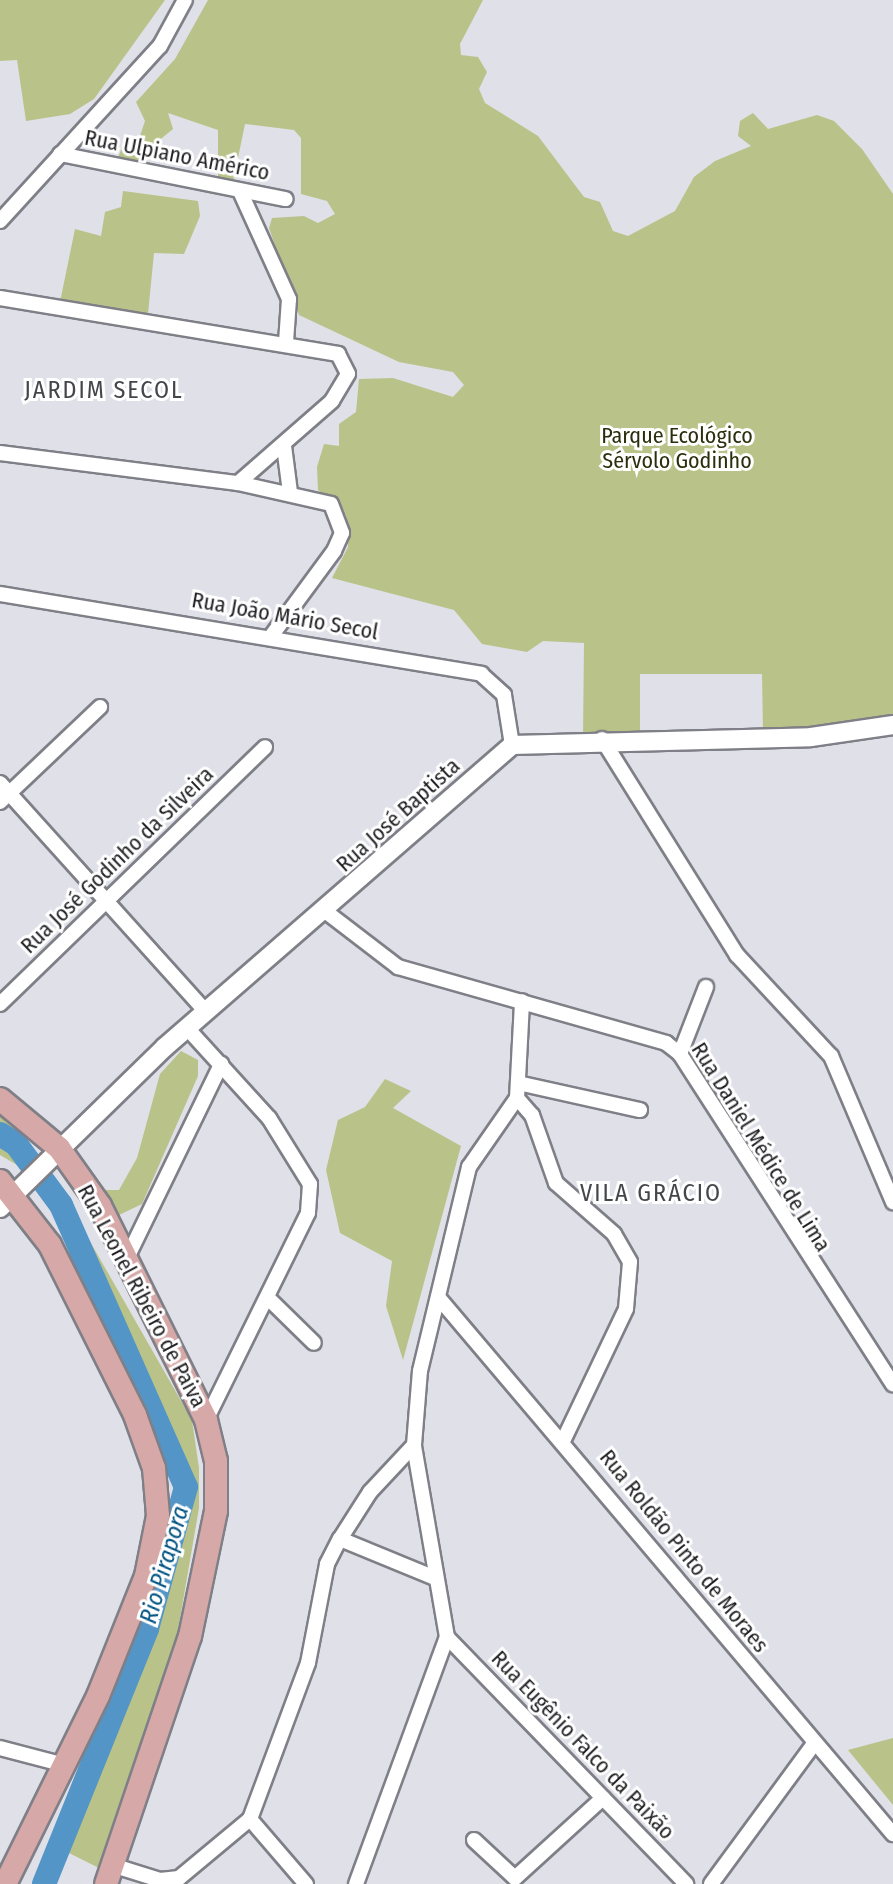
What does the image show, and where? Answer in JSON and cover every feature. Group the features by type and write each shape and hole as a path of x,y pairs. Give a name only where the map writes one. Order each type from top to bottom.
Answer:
{"main road":[{"name":"Rua Leonel Ribeiro de Paiva","path":"0,1099 55,1153 127,1258 206,1420 216,1511 169,1711 111,1875"},
{"path":"5,1194 54,1252 154,1468 158,1516 146,1576 65,1765 5,1884"}],"street":[{"path":"0,221 160,46 185,0"},
{"name":"Rua Ulpiano Américo","path":"60,154 286,199"},
{"path":"240,191 289,299 286,342"},
{"path":"0,298 286,342 338,354 348,374 332,401 238,483"},
{"path":"284,446 290,492"},
{"path":"0,453 238,483 290,492 331,504 342,533 272,635"},
{"name":"Rua João Mário Secol","path":"0,594 272,635 481,674 504,695 512,745"},
{"path":"100,707 3,792 206,1012"},
{"path":"512,745 602,739 811,737 893,725"},
{"path":"602,739 737,955 831,1056 893,1202"},
{"name":"Rua José Baptista","path":"5,1194 31,1176 187,1028 512,745"},
{"name":"Rua José Godinho da Silveira","path":"0,1004 265,747"},
{"name":"Rua Daniel Médice de Lima","path":"325,911 398,967 666,1043 680,1054 787,1230 893,1384"},
{"path":"680,1054 706,987"},
{"path":"356,1884 447,1637 414,1445 420,1371 469,1167 518,1091 522,1001"},
{"path":"187,1028 269,1118 310,1184 308,1213 206,1420"},
{"path":"127,1258 221,1064"},
{"path":"518,1091 640,1110"},
{"path":"518,1091 532,1115 556,1183 614,1234 630,1262 626,1309 564,1439"},
{"name":"Rua Roldão Pinto de Moraes","path":"438,1297 564,1439 814,1744 893,1834"},
{"path":"268,1298 314,1343"},
{"path":"111,1875 160,1880 179,1878 250,1819 308,1663 327,1564 370,1492 414,1445"},
{"path":"340,1539 435,1578"},
{"name":"Rua Eugênio Falco da Paixão","path":"447,1637 686,1884"},
{"path":"711,1884 814,1744"},
{"path":"0,1748 65,1765"},
{"path":"474,1840 515,1878 603,1798"},
{"path":"250,1819 306,1884"}],"green space":[{"path":"0,0 165,0 94,99 70,114 26,121 17,60 0,61"},
{"name":"Parque Ecológico Sérvolo Godinho","path":"208,0 483,0 460,44 461,55 478,57 487,72 479,89 485,103 538,136 584,197 600,202 613,231 628,236 675,211 694,177 715,161 751,146 738,136 740,121 753,113 768,129 817,115 834,121 862,149 893,194 893,720 763,732 762,674 640,674 640,735 583,738 584,643 543,641 527,652 482,644 454,610 332,578 348,547 346,515 318,490 317,467 324,444 339,446 339,424 356,412 359,379 393,378 453,397 464,385 453,372 399,362 299,315 269,228 272,218 304,216 318,223 335,214 327,201 301,194 301,138 294,130 245,124 233,182 218,181 218,130 168,113 173,129 140,156 144,169 116,163 124,142 139,139 145,121 136,102 175,59"},
{"path":"123,191 198,201 200,216 184,254 154,253 148,314 60,302 75,229 101,236 105,212 121,207"},
{"path":"181,1051 198,1060 198,1076 142,1204 119,1215 97,1190 119,1190 137,1158 160,1074"},
{"path":"385,1079 411,1091 393,1108 461,1146 403,1360 386,1306 392,1261 340,1233 326,1170 338,1120 365,1107"},
{"path":"0,1115 16,1128 24,1169 0,1155"},
{"path":"56,1182 192,1420 199,1468 199,1508 163,1717 107,1872 67,1852 133,1679 177,1498 173,1461 45,1196"},
{"path":"893,1738 893,1805 848,1750"}],"waterway":[{"name":"Rio Pirapora","path":"0,1134 16,1144 61,1205 186,1487 147,1629 44,1884"}],"district":[{"name":"JARDIM SECOL","path":"104,391"},
{"name":"VILA GRÁCIO","path":"651,1194"}]}
